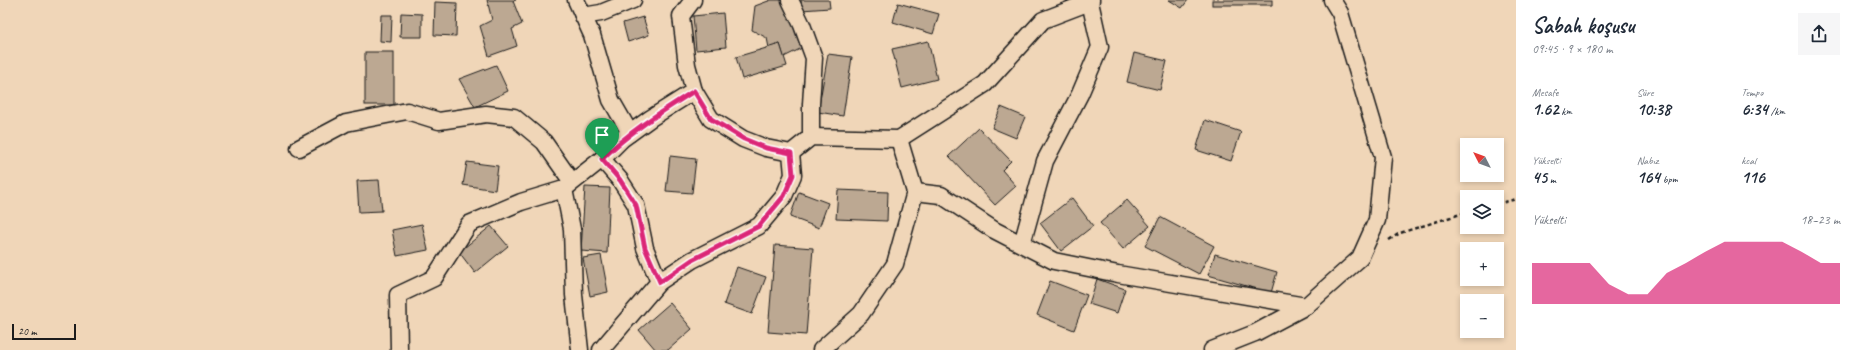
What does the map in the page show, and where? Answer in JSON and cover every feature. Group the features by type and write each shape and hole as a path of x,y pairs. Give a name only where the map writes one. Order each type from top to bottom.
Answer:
{"street":[{"path":"576,0 592,35 611,100 630,133"},
{"path":"584,16 601,13 633,0"},
{"path":"694,0 681,16 687,65 694,91 711,119 744,139 766,148 791,153 811,137 899,139 985,84 1043,20 1091,1 1100,47 1080,94 1045,161 1022,244"},
{"path":"790,0 802,25 814,58 811,104 811,137"},
{"path":"1212,350 1255,333 1306,306 1360,258 1377,220 1383,157 1340,13 1332,0"},
{"path":"399,350 398,295 434,278 469,224 520,202 568,186 602,159 630,133 694,91"},
{"path":"299,148 346,123 407,111 439,121 486,114 514,117 544,142 568,186 572,229 574,294 580,350"},
{"path":"821,350 861,314 895,264 915,192 899,139"},
{"path":"600,350 660,282 692,260 759,226 784,196 793,175 791,153"},
{"path":"602,159 620,180 636,205 645,248 660,282"},
{"path":"915,192 941,195 994,230 1054,261 1118,274 1306,306"}],"path":[{"path":"1504,202 1516,199"},
{"path":"1387,241 1400,233 1460,214"}],"building":[{"path":"487,0 516,0 513,1 522,24 512,29 517,46 489,56 480,26 492,20"},
{"path":"771,0 783,0 802,48 784,57 780,44 769,48 767,38 752,30 755,6"},
{"path":"801,0 829,0 830,8 801,10"},
{"path":"1169,0 1188,0 1182,8"},
{"path":"1212,0 1272,0 1272,5 1212,5"},
{"path":"435,2 457,3 456,36 434,35"},
{"path":"898,3 939,14 933,34 893,22"},
{"path":"401,13 422,14 422,37 400,37"},
{"path":"723,13 726,47 696,50 693,16"},
{"path":"381,15 392,15 391,42 380,41"},
{"path":"643,17 649,35 628,42 623,23"},
{"path":"928,41 937,79 902,88 892,49"},
{"path":"780,44 787,66 742,79 736,57"},
{"path":"365,52 394,52 394,105 365,105"},
{"path":"1134,53 1167,61 1160,90 1127,82"},
{"path":"828,54 852,57 843,116 818,112"},
{"path":"496,65 508,91 475,107 459,79"},
{"path":"1001,107 1025,117 1016,138 992,128"},
{"path":"1205,120 1241,132 1231,161 1196,150"},
{"path":"979,128 1011,161 1002,170 1016,186 995,205 949,156"},
{"path":"670,156 696,159 692,193 666,191"},
{"path":"467,162 498,166 495,190 463,185"},
{"path":"379,180 382,211 359,212 357,181"},
{"path":"585,187 610,188 607,253 581,251"},
{"path":"838,190 888,192 887,221 836,219"},
{"path":"799,192 828,203 819,228 790,217"},
{"path":"1072,198 1093,226 1061,251 1040,223"},
{"path":"1127,200 1150,226 1123,249 1100,223"},
{"path":"1160,217 1214,246 1199,274 1145,246"},
{"path":"422,224 428,250 397,256 392,230"},
{"path":"491,226 508,246 475,273 459,252"},
{"path":"775,245 813,248 806,335 768,332"},
{"path":"1215,254 1277,272 1271,293 1208,275"},
{"path":"601,255 608,292 590,296 583,258"},
{"path":"737,267 766,277 752,314 724,304"},
{"path":"1097,279 1125,289 1117,313 1089,304"},
{"path":"1050,281 1087,295 1074,330 1037,315"},
{"path":"670,303 692,329 668,350 656,350 639,330"}],"route":[{"path":"694,91 711,119 744,139 766,148 791,153 793,175 784,196 759,226 692,260 660,282 645,248 636,205 620,180 602,159 622,139 651,118 694,91"}]}
